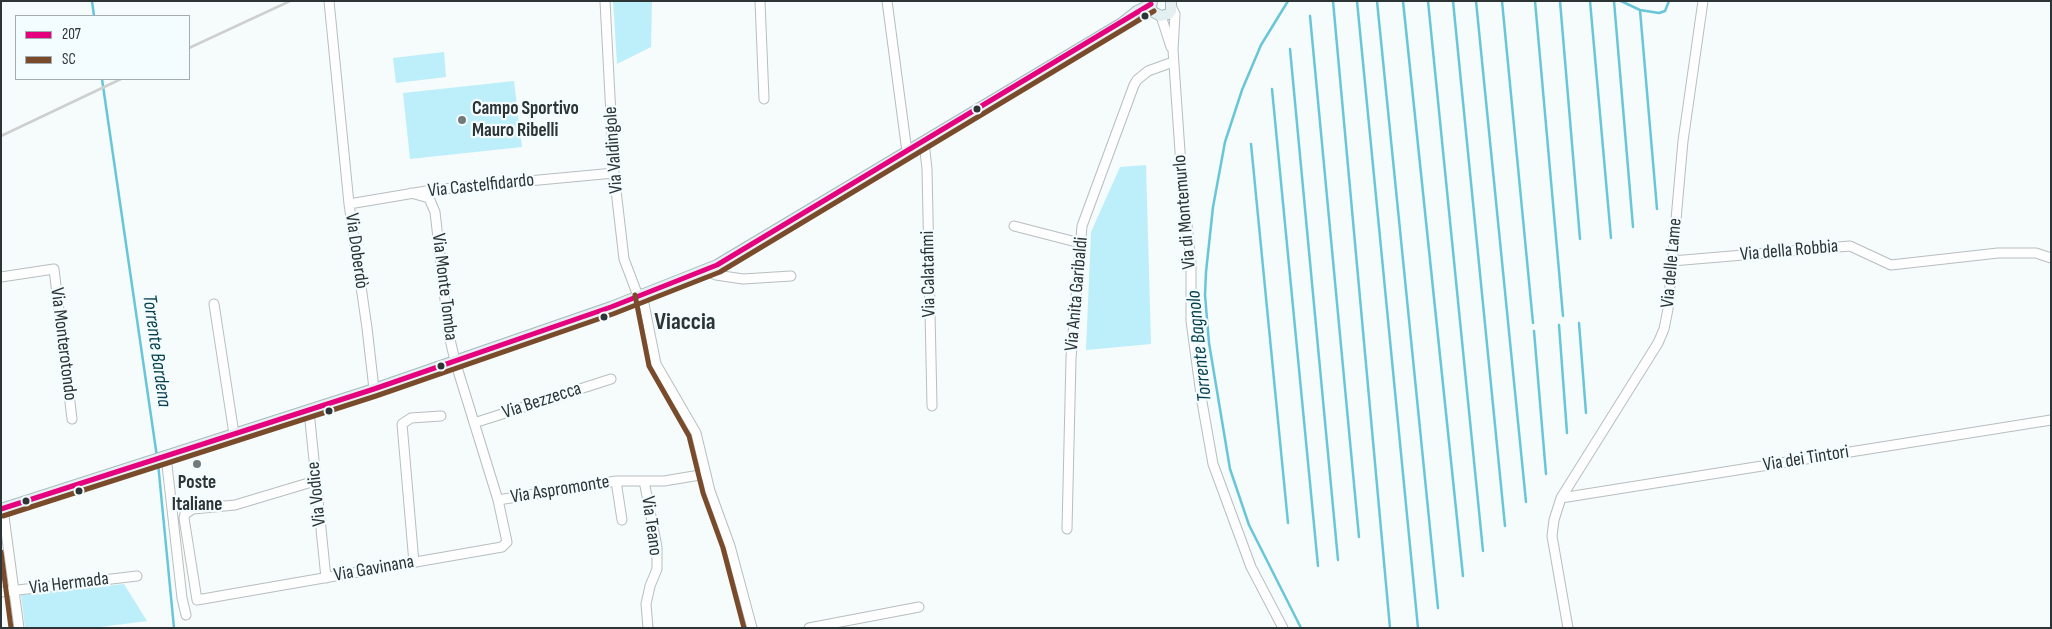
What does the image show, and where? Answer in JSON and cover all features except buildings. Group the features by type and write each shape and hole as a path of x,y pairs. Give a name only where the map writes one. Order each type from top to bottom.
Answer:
{"main road":[{"path":"2,509 374,389 610,307 717,265 1122,23 1137,11 1153,7 1169,14 1172,4"}],"street":[{"name":"Via Doberdò","path":"329,1 349,204 374,389"},
{"name":"Via Valdingole","path":"605,1 614,174 624,259 640,295 656,364 696,433 710,491 730,546 752,628"},
{"path":"760,1 764,99"},
{"path":"887,1 907,152"},
{"name":"Via delle Lame","path":"1568,628 1552,536 1554,520 1561,498 1658,343 1668,309 1684,141 1703,1"},
{"name":"Via di Montemurlo","path":"1172,4 1175,14 1173,62 1191,264 1191,321 1213,464 1251,568 1283,628"},
{"name":"Via di Montemurlo","path":"1153,7 1173,50"},
{"name":"Via Anita Garibaldi","path":"1067,529 1071,358 1082,226 1134,85 1137,80 1148,72 1173,62"},
{"name":"Via Calatafimi","path":"924,142 927,169 932,406"},
{"name":"Via Castelfidardo","path":"349,204 432,190 614,174"},
{"name":"Via Monte Tomba","path":"455,361 449,335 435,212 437,200 440,196 467,187"},
{"name":"Via Monte Tomba","path":"411,194 429,198 435,212"},
{"path":"1014,226 1080,243"},
{"name":"Via della Robbia","path":"1672,261 1850,246 1892,265 1998,253 2036,253 2051,258"},
{"name":"Via Monterotondo","path":"1,277 54,269 72,419"},
{"path":"704,270 716,275 743,279 791,276"},
{"path":"214,304 234,434"},
{"name":"Via Aspromonte","path":"455,361 498,500 616,481 664,480 706,474"},
{"name":"Via Bezzecca","path":"474,423 610,379"},
{"name":"Via Vodice","path":"309,410 326,578"},
{"path":"414,563 402,424 412,418 441,416"},
{"name":"Via dei Tintori","path":"1561,498 2051,420"},
{"path":"163,457 182,598 186,615"},
{"name":"Via Gavinana","path":"316,481 236,505 193,508 185,514 196,600 414,563 506,545 507,539 498,500"},
{"path":"616,481 622,520"},
{"name":"Via Teano","path":"644,481 657,547 657,569 650,586 646,604 648,628"},
{"path":"2,509 19,628"},
{"name":"Via Hermada","path":"1,592 137,576"},
{"path":"809,628 919,607"}],"shaded area":[{"path":"613,1 652,1 651,47 617,64"},
{"path":"444,52 446,77 396,83 393,58"},
{"name":"Campo Sportivo Mauro Ribelli","path":"514,81 522,147 410,159 403,93"},
{"path":"1146,165 1151,344 1086,350 1091,232 1120,167"},
{"path":"124,584 147,621 93,628 25,628 21,595"}],"waterway":[{"name":"Torrente Bardena","path":"92,1 94,15"},
{"name":"Torrente Bagnolo","path":"1288,1 1261,45 1242,90 1225,142 1213,207 1205,295 1209,343 1230,469 1249,525 1301,628"},
{"path":"1333,1 1390,628"},
{"path":"1357,1 1418,628"},
{"path":"1377,1 1438,608"},
{"path":"1403,1 1463,576"},
{"path":"1428,1 1483,551"},
{"path":"1453,1 1505,526"},
{"path":"1476,1 1526,502"},
{"path":"1502,1 1533,323"},
{"path":"1535,1 1563,316"},
{"path":"1560,1 1580,239"},
{"path":"1590,1 1611,238"},
{"path":"1614,1 1633,227"},
{"path":"1621,1 1640,10 1659,13 1665,11 1669,1"},
{"path":"1640,10 1657,209"},
{"path":"1310,16 1359,537"},
{"path":"1290,49 1338,560"},
{"name":"Torrente Bardena","path":"102,80 157,457"},
{"path":"1272,89 1318,566"},
{"path":"1251,144 1288,523"},
{"path":"1579,323 1586,413"},
{"path":"1559,325 1567,433"},
{"path":"1534,331 1546,474"},
{"name":"Torrente Bardena","path":"158,463 174,628"}],"railway":[{"path":"190,48 290,1"},
{"path":"1,136 119,80"}],"transit line":[{"name":"207","path":"1,509 374,389 611,307 717,265 1151,4"},
{"name":"SC","path":"3,516 376,396 613,314 720,272 1154,11"},
{"name":"SC","path":"635,295 649,366 689,436 703,493 723,548 744,628"},
{"name":"SC","path":"1,552 11,628"}],"place":[{"name":"Campo Sportivo Mauro Ribelli","path":"462,120"},
{"name":"Poste Italiane","path":"197,464"}],"district":[{"name":"Viaccia","path":"685,323"}]}
